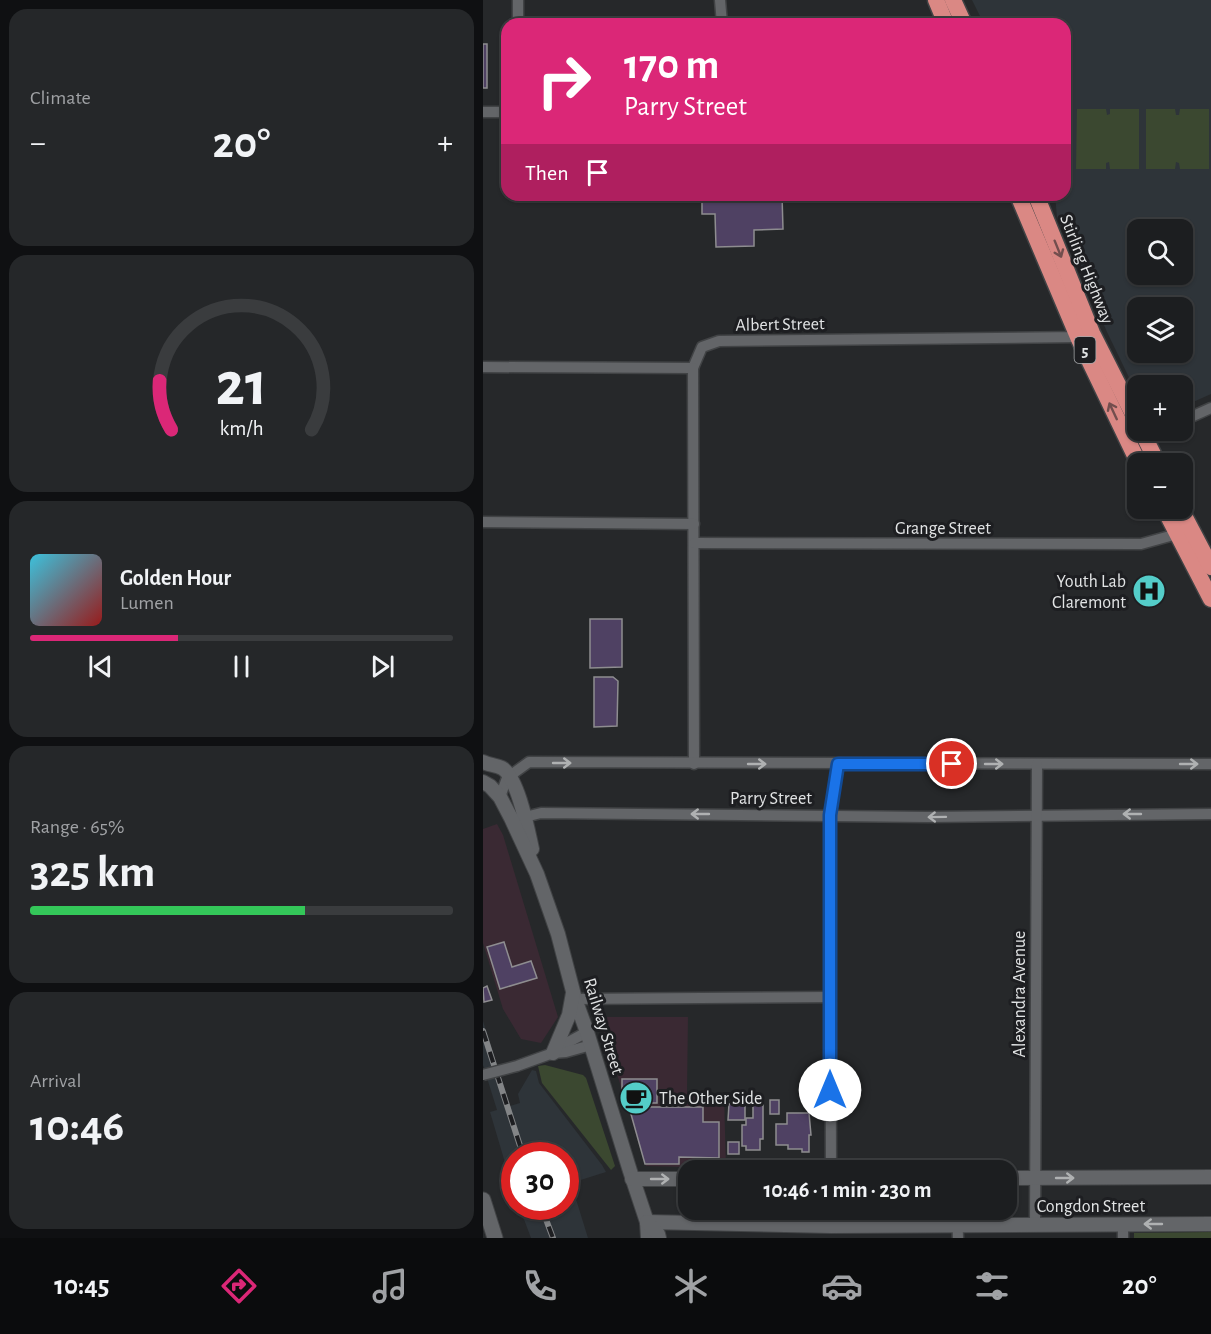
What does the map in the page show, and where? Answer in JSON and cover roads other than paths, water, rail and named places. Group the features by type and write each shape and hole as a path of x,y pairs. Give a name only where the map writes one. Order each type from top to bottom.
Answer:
{"highway":[{"path":"936,0 944,18"},
{"path":"953,0 961,18"},
{"name":"Stirling Highway","path":"1021,201 1085,334 1127,405"},
{"name":"Stirling Highway","path":"1038,201 1085,334 1134,453"},
{"path":"1174,519 1211,567"},
{"path":"1182,519 1183,530 1211,599"}],"main road":[{"path":"483,1200 495,1238"}],"street":[{"path":"518,0 518,18"},
{"path":"720,0 722,18"},
{"path":"483,112 501,112"},
{"name":"Albert Street","path":"693,368 702,347 719,341 1085,334"},
{"path":"483,367 693,368 694,764"},
{"path":"1193,416 1211,408"},
{"path":"483,522 694,524"},
{"name":"Grange Street","path":"694,543 1141,544 1183,530"},
{"path":"483,762 506,772 507,778 500,796 483,782"},
{"name":"Parry Street","path":"506,772 506,769 529,762 1211,764"},
{"path":"831,1160 830,815 838,764"},
{"name":"Alexandra Avenue","path":"1035,1225 1037,764"},
{"name":"Railway Street","path":"506,772 518,818 560,941 574,996 647,1222 648,1238"},
{"name":"Railway Street","path":"500,796 518,818"},
{"name":"Parry Street","path":"518,818 541,813 928,817 1211,814"},
{"path":"553,1053 569,1015 574,996 830,997"},
{"path":"483,1075 517,1066 553,1053 563,1045 589,1038"},
{"name":"Congdon Street","path":"1017,1178 1211,1178"},
{"path":"633,1179 678,1179"},
{"path":"831,1220 831,1226"},
{"name":"Railway Street","path":"647,1222 659,1238"},
{"name":"Congdon Street","path":"647,1222 958,1231 1035,1225 1123,1231 1211,1224"}],"railway":[{"path":"483,1031 519,1142"},
{"path":"546,1220 553,1238"}],"place":[{"name":"Youth Lab Claremont","path":"1149,591"},
{"name":"The Other Side","path":"636,1098"}]}
